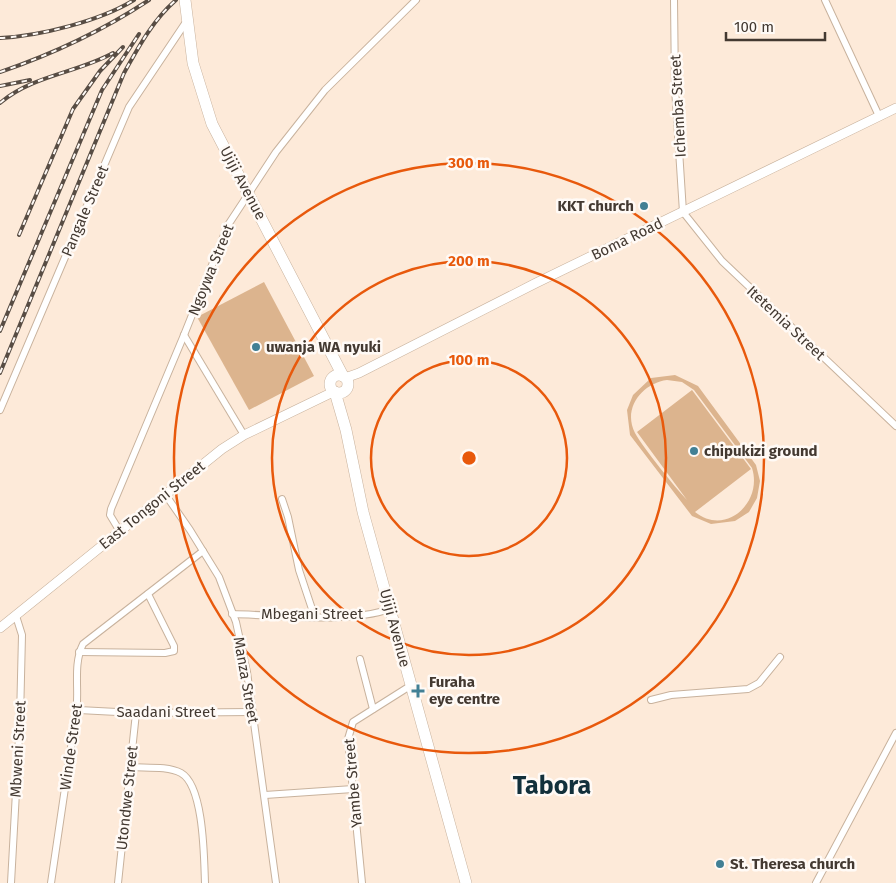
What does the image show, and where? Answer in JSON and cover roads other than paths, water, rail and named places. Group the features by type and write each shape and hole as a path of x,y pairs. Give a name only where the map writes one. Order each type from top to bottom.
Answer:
{"highway":[{"name":"Ujiji Avenue","path":"185,0 186,22 202,96 212,124 332,355 363,512 466,883"}],"main road":[{"name":"Boma Road","path":"339,385 536,283 896,108"},
{"name":"East Tongoni Street","path":"0,628 119,530 244,435 339,385"}],"street":[{"name":"Ngoywa Street","path":"119,530 110,515 111,509 228,226 248,192 325,90 416,0"},
{"name":"Ichemba Street","path":"674,0 675,88 683,212"},
{"path":"824,0 879,116"},
{"name":"Pangale Street","path":"0,410 129,107 186,22"},
{"name":"Itetemia Street","path":"683,212 722,262 896,426"},
{"path":"184,335 244,435"},
{"name":"Manza Street","path":"165,494 219,577 232,614 247,672 276,883"},
{"path":"282,499 288,517 299,570 314,616"},
{"path":"148,594 174,646 174,651 165,654 79,652 83,644 203,551"},
{"name":"Mbegani Street","path":"232,614 351,616 390,609"},
{"name":"Mbweni Street","path":"11,883 20,719 22,635 16,616"},
{"name":"Winde Street","path":"51,883 79,710 77,662 79,652"},
{"path":"652,700 671,695 748,689 759,683 780,657"},
{"path":"360,659 373,709"},
{"name":"Yambe Street","path":"362,883 348,739 349,729 353,722 410,686"},
{"name":"Saadani Street","path":"79,710 136,714 253,712"},
{"name":"Utondwe Street","path":"118,883 132,767 136,714"},
{"path":"816,883 896,733"},
{"path":"132,767 174,771 184,776 191,784 199,812 205,883"},
{"path":"265,795 353,789"}],"railway":[{"path":"0,38 51,31 87,21 120,8 134,0"},
{"path":"0,72 39,58 77,41 149,0"},
{"path":"0,373 124,73 153,25 176,0"},
{"path":"0,331 102,90 139,34"},
{"path":"19,235 73,109 100,71 123,47"},
{"path":"0,103 27,86 99,60 113,53"},
{"path":"0,86 30,80"}],"place":[{"name":"KKT church","path":"644,206"},
{"name":"uwanja WA nyuki","path":"256,347"},
{"name":"chipukizi ground","path":"694,451"},
{"name":"Furaha eye centre","path":"418,691"},
{"name":"St. Theresa church","path":"720,864"}],"district":[{"name":"Tabora","path":"552,785"}]}
